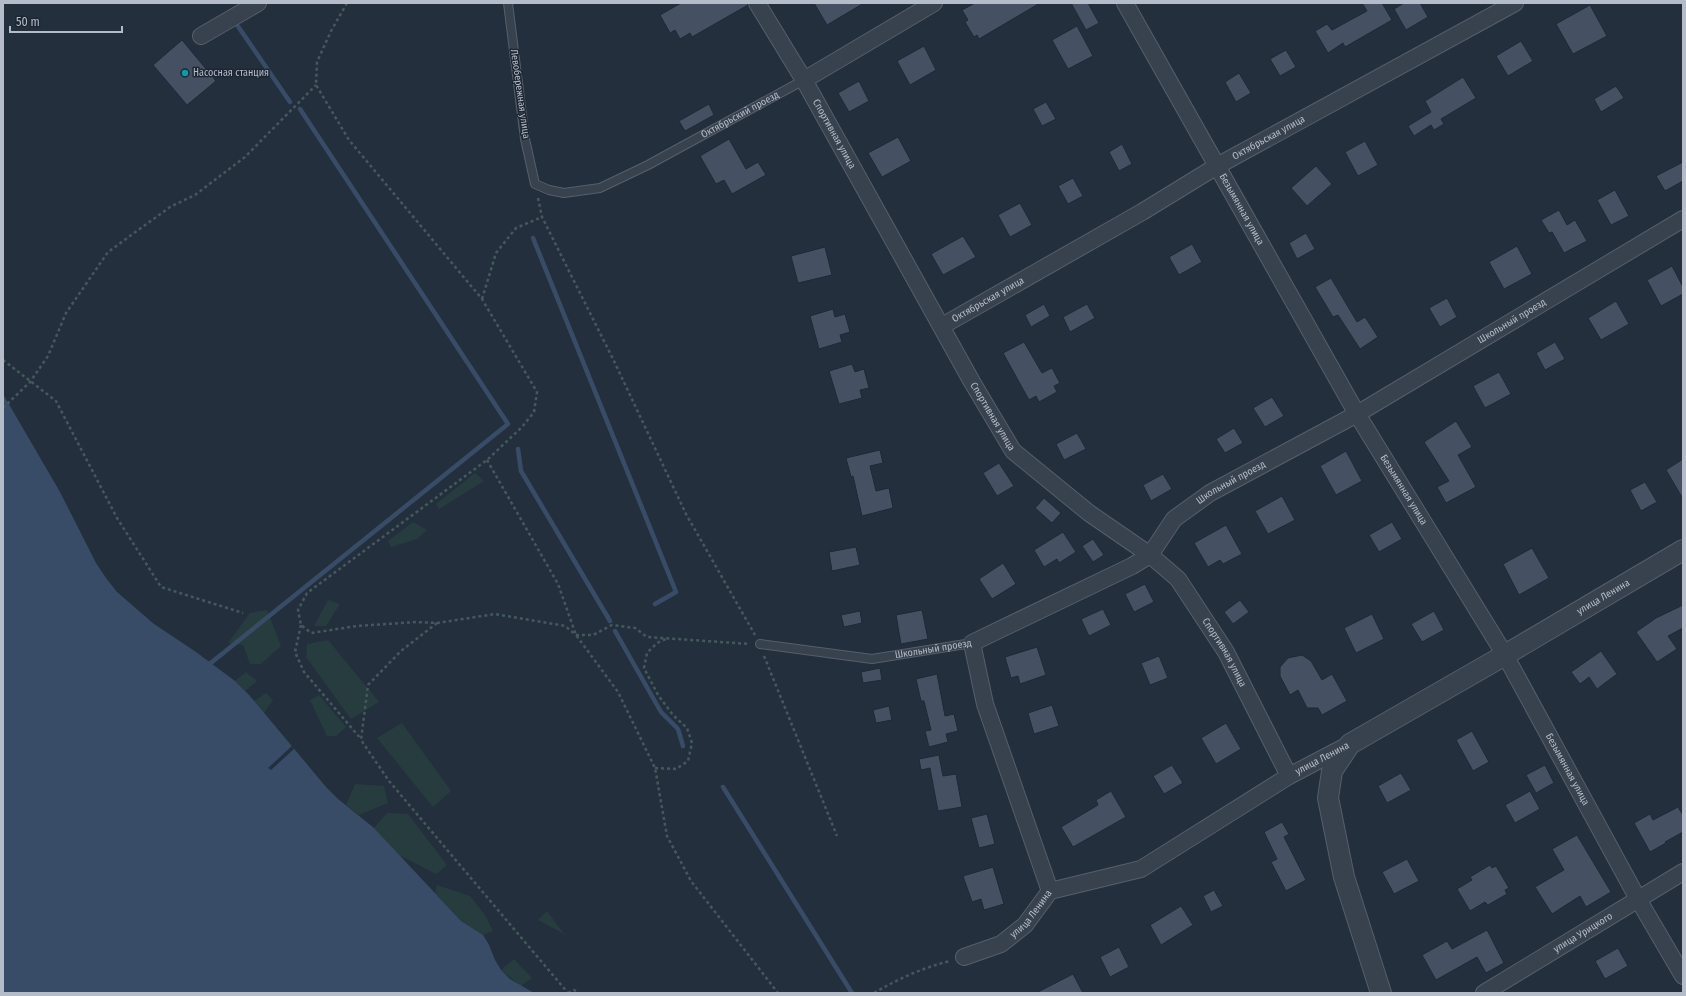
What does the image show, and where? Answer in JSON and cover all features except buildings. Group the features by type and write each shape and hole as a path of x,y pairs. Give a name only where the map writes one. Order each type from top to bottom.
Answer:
{"street":[{"path":"201,36 258,3"},
{"name":"Спортивная улица","path":"757,3 804,80 972,382 1013,452 1088,513 1150,555 1178,579 1226,652 1289,776"},
{"name":"Октябрьский проезд","path":"804,80 934,3"},
{"name":"Безымянная улица","path":"1125,3 1357,414 1505,655 1638,899 1683,976"},
{"name":"Октябрьская улица","path":"942,326 1142,212 1217,166 1515,3"},
{"name":"Школьный проезд","path":"972,643 1132,566 1150,555 1174,519 1210,493 1357,414 1683,219"},
{"name":"улица Ленина","path":"964,957 1001,944 1025,925 1050,891 1141,868 1289,776 1350,744 1683,550"},
{"path":"972,643 985,704 1050,891"},
{"path":"1350,744 1332,771 1328,798 1344,877 1382,993"},
{"name":"улица Урицкого","path":"1484,993 1683,872"}],"lane":[{"name":"Левобережная улица","path":"508,3 525,139 535,184"},
{"name":"Октябрьский проезд","path":"535,184 549,190 564,193 600,188 648,165 804,80"},
{"name":"Школьный проезд","path":"760,644 872,659 972,643"}],"path":[{"path":"347,3 331,31 317,62 316,85 349,140 482,299 537,392 534,412 522,427 487,460 307,593 298,610 301,625 294,652 304,672 361,740 389,780 568,993 574,990 579,993"},
{"path":"3,408 30,382 48,356 66,313 108,252 170,207 195,195 245,157 316,85"},
{"path":"535,184 542,218 614,361 686,514 760,644 837,836"},
{"path":"482,299 496,253 516,228 542,218"},
{"path":"3,360 56,401 117,518 161,587 243,613"},
{"path":"487,460 558,584 576,635"},
{"path":"301,625 311,633 357,626 416,622 437,623 495,614 565,626 576,635 618,692 655,768 667,836 691,881 778,993"},
{"path":"361,740 368,685 402,651 437,623"},
{"path":"576,635 593,635 612,625 635,628 647,637 760,644"},
{"path":"655,768 676,769 688,761 692,743 687,728 658,695 644,668 647,653 657,643 667,638"},
{"path":"874,993 897,979 925,967 964,957"}],"green space":[{"path":"475,473 484,481 439,509 436,504"},
{"path":"413,522 427,530 417,539 391,547 388,541"},
{"path":"328,600 340,604 326,626 314,626"},
{"path":"267,610 281,646 261,664 250,664 243,645 228,643 250,613"},
{"path":"328,640 379,702 351,719 306,657 307,644"},
{"path":"246,672 257,681 245,691 235,681"},
{"path":"266,693 273,700 264,713 254,701"},
{"path":"319,695 346,727 336,736 327,736 310,700"},
{"path":"402,723 451,791 433,807 377,738"},
{"path":"355,784 384,786 388,803 359,815 346,805"},
{"path":"387,813 408,814 447,865 436,874 399,855 374,828"},
{"path":"437,885 470,896 485,915 493,931 483,935 461,921 435,893"},
{"path":"547,911 564,934 538,920"},
{"path":"514,959 532,978 521,986 501,970"}],"water":[{"path":"3,394 60,492 96,563 117,592 154,624 196,652 235,681 250,696 326,787 338,799 374,828 461,921 483,935 501,970 510,979 534,993 3,993"}],"pier":[{"path":"292,746 294,749 271,770 268,768"}],"waterway":[{"path":"235,22 290,102"},
{"path":"207,666 508,424 300,109"},
{"path":"533,238 676,592 655,604"},
{"path":"518,449 521,471 610,621"},
{"path":"615,631 661,712 678,729 683,746"},
{"path":"723,787 852,993"}],"place":[{"name":"Насосная станция","path":"185,73"}]}
